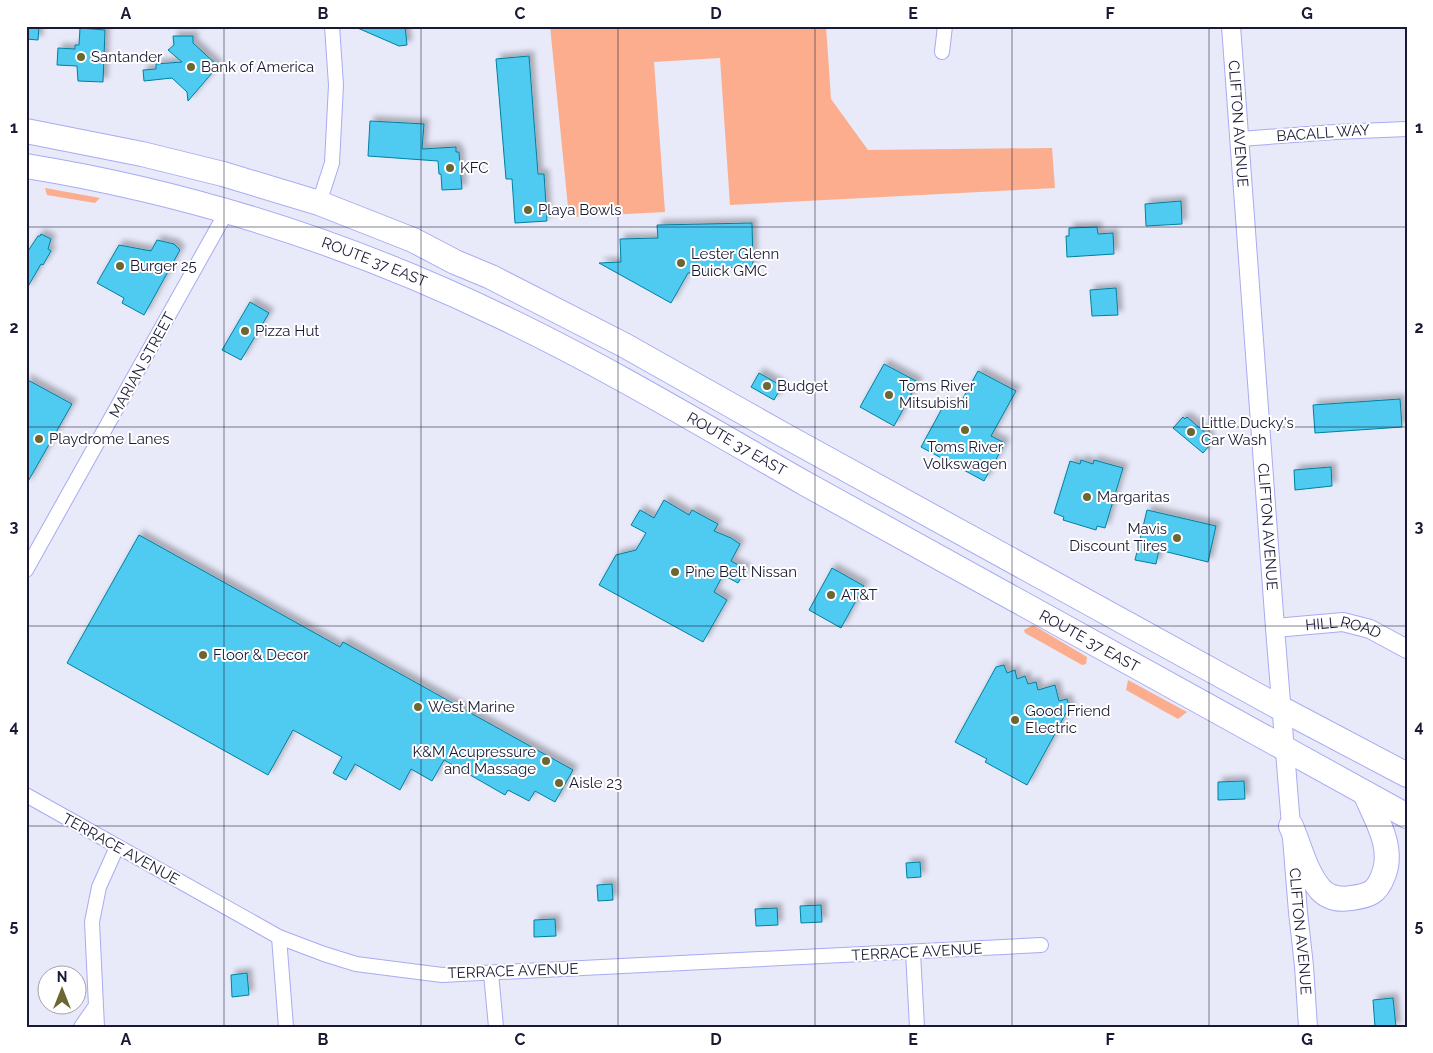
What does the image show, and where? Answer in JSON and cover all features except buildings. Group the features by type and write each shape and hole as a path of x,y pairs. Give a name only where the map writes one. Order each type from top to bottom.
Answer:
{"highway":[{"name":"ROUTE 37 EAST","path":"26,132 44,134 223,174 319,203 412,240 455,262 491,277 624,345 782,434 1407,775"},
{"name":"ROUTE 37 EAST","path":"26,166 163,193 317,239 365,256 519,325 689,416 804,482 1407,816"},
{"path":"1291,826 1311,877 1325,894 1334,898 1345,899 1366,896 1381,883 1387,868 1388,852 1365,793"}],"street":[{"path":"319,203 332,163 336,85 332,26"},
{"path":"942,52 945,26"},
{"name":"CLIFTON AVENUE","path":"1232,26 1275,628 1308,1027"},
{"name":"BACALL WAY","path":"1240,139 1407,129"},
{"name":"MARIAN STREET","path":"26,570 227,211"},
{"name":"HILL ROAD","path":"1275,628 1343,622 1370,629 1407,649"},
{"name":"TERRACE AVENUE","path":"26,795 279,937 356,964 442,974 491,973 1041,945"},
{"path":"97,1027 92,922 99,887 117,847"},
{"path":"279,937 286,1027"},
{"path":"913,952 917,1027"},
{"path":"491,973 496,1027"},
{"path":"81,1027 95,1007"}],"shaded area":[{"path":"550,26 826,26 831,99 868,150 1052,148 1055,188 730,205 720,58 654,62 665,212 569,217"},
{"path":"45,188 100,198 95,203 47,195"},
{"path":"1033,625 1087,657 1086,664 1082,665 1025,633 1024,630"},
{"path":"1128,680 1187,712 1178,719 1126,690"}],"place":[{"name":"Santander","path":"81,57"},
{"name":"Bank of America","path":"191,67"},
{"name":"KFC","path":"450,168"},
{"name":"Playa Bowls","path":"528,210"},
{"name":"Lester Glenn Buick GMC","path":"681,263"},
{"name":"Burger 25","path":"120,266"},
{"name":"Pizza Hut","path":"245,331"},
{"name":"Budget","path":"767,386"},
{"name":"Toms River Mitsubishi","path":"889,395"},
{"name":"Toms River Volkswagen","path":"965,430"},
{"name":"Little Ducky's Car Wash","path":"1191,432"},
{"name":"Playdrome Lanes","path":"39,439"},
{"name":"Margaritas","path":"1087,497"},
{"name":"Mavis Discount Tires","path":"1177,538"},
{"name":"Pine Belt Nissan","path":"675,572"},
{"name":"AT&T","path":"831,595"},
{"name":"Floor & Decor","path":"203,655"},
{"name":"West Marine","path":"418,707"},
{"name":"Good Friend Electric","path":"1015,720"},
{"name":"K&M Acupressure and Massage","path":"546,761"},
{"name":"Aisle 23","path":"559,783"}]}
